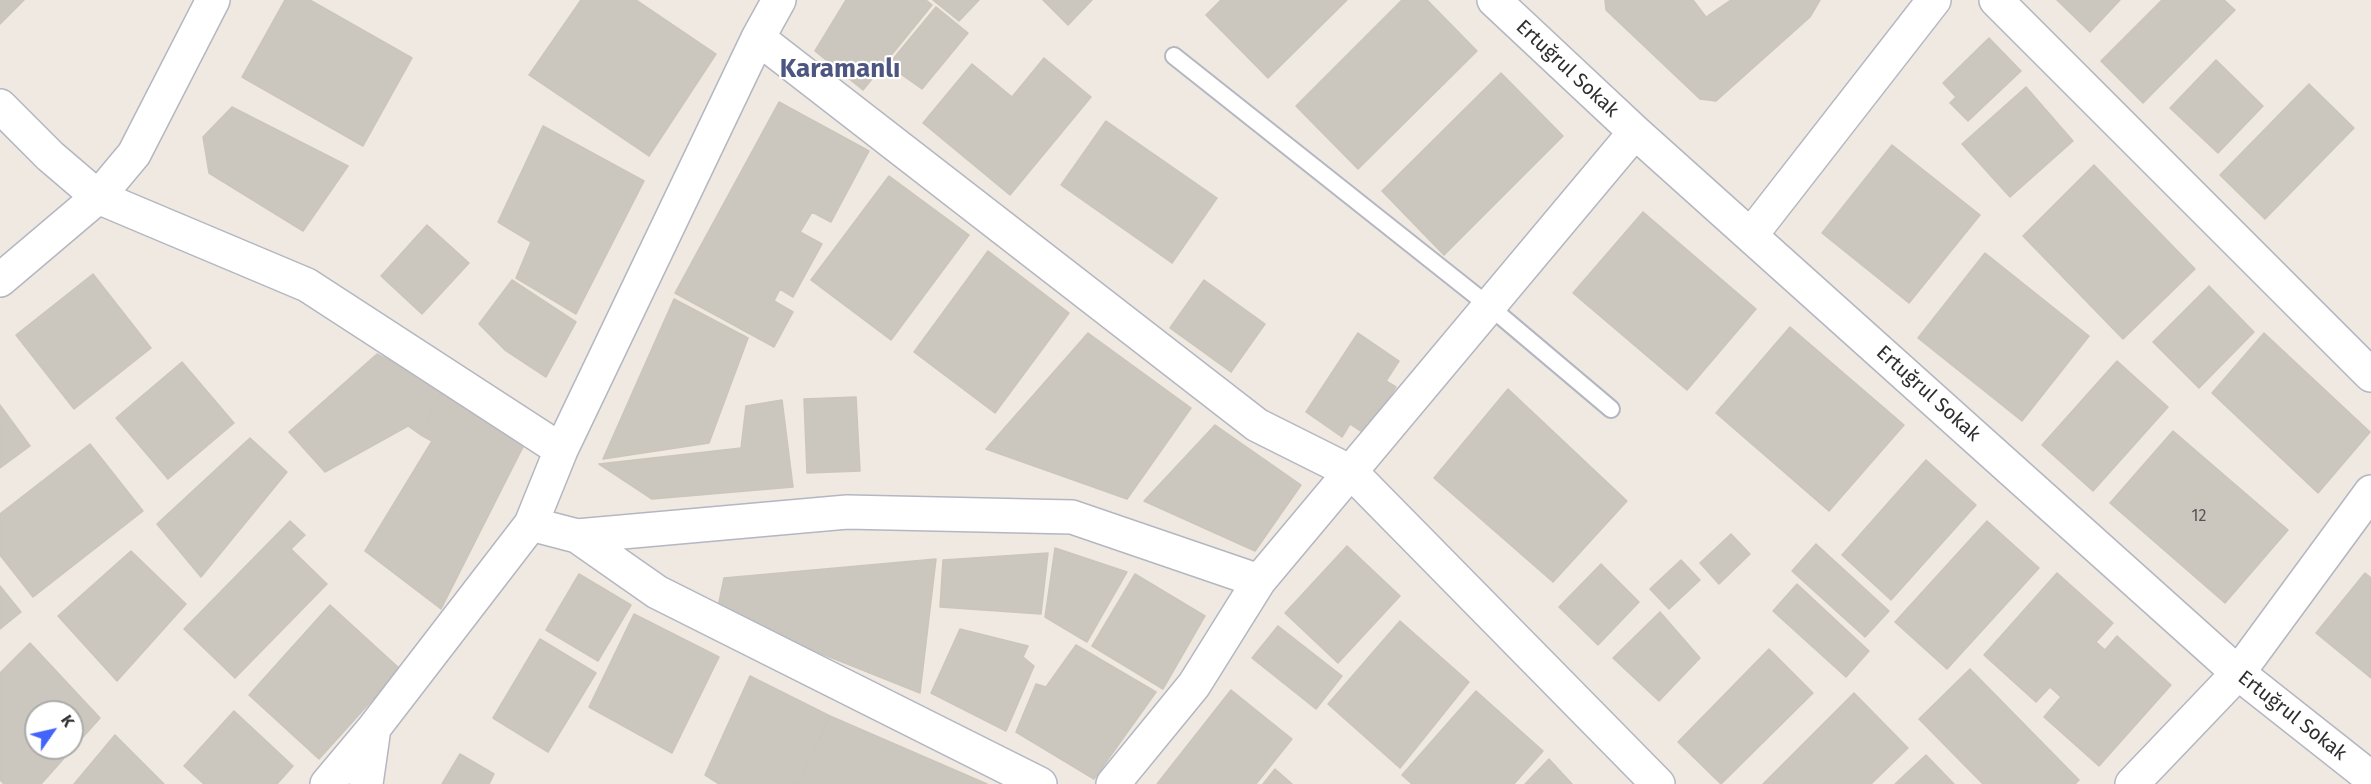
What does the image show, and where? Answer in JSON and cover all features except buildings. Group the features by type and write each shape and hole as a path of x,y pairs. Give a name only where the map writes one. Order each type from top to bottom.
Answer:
{"street":[{"path":"0,280 98,198 134,154 213,0"},
{"path":"327,784 374,728 531,524 561,450 758,38 779,0"},
{"name":"Ertuğrul Sokak","path":"1494,0 1635,132 2238,674 2371,778"},
{"path":"1751,235 1934,0"},
{"path":"1996,0 2371,375"},
{"path":"758,38 1257,425 1351,472 1658,784"},
{"path":"0,106 50,156 98,198 307,285 561,450"},
{"path":"1113,784 1194,685 1259,581 1635,132"},
{"path":"2132,784 2238,674 2371,492"},
{"path":"531,524 578,536 847,512 1072,517 1259,581"},
{"path":"578,536 657,592 1040,784"},
{"path":"366,784 374,728"}],"lane":[{"path":"1174,56 1489,306 1611,409"}],"district":[{"name":"Karamanlı","path":"840,70"}]}
